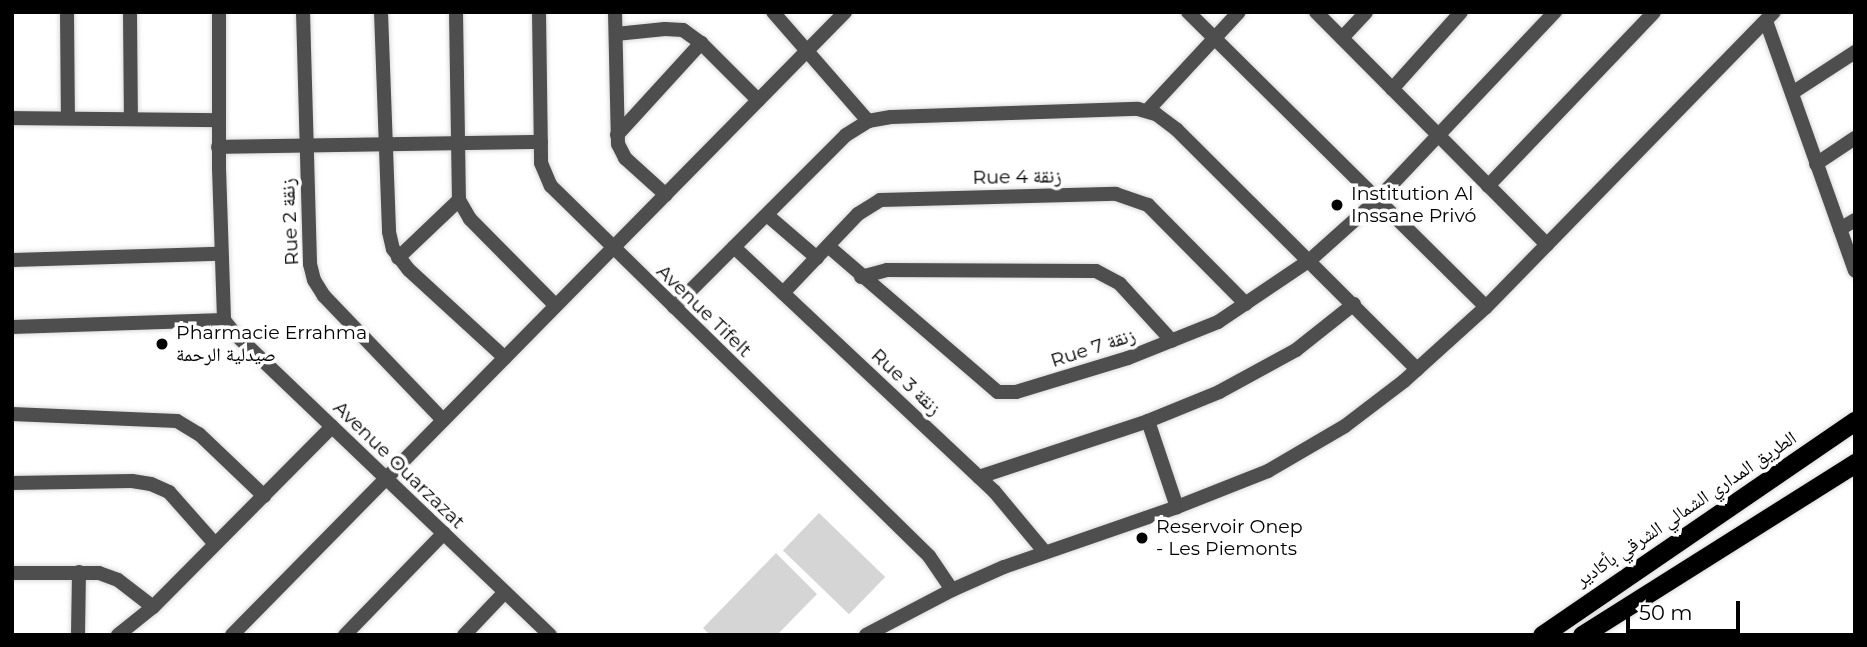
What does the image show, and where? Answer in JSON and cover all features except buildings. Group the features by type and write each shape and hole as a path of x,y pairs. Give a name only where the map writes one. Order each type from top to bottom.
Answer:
{"highway":[{"name":"الطريق المداري الشمالي الشرقي بأكادير","path":"1542,635 1855,421"},
{"path":"1583,635 1855,463"}],"street":[{"path":"67,12 68,118"},
{"path":"130,12 131,118"},
{"path":"12,327 225,320 220,254 219,12"},
{"name":"Rue 2 زنقة","path":"303,12 310,264 314,280 324,296 443,420"},
{"path":"381,12 388,232 398,258 505,358"},
{"path":"456,12 459,200 470,219 556,306"},
{"name":"Avenue Tifelt","path":"539,12 541,163 551,186 929,556 952,590"},
{"path":"615,12 617,135 625,158 666,195"},
{"path":"773,12 868,121"},
{"path":"232,635 845,12"},
{"path":"1188,12 1486,307"},
{"path":"1147,111 1239,12"},
{"path":"1316,12 1547,245"},
{"path":"1342,38 1366,12"},
{"path":"1392,89 1461,12"},
{"path":"1377,200 1555,12"},
{"path":"1488,186 1654,12"},
{"path":"1770,16 1791,93 1855,271"},
{"path":"866,635 952,590 1044,551 1177,508 1268,471 1345,426 1417,369 1486,307 1770,16"},
{"path":"616,34 675,29 691,34 758,100"},
{"path":"617,135 701,43"},
{"path":"1791,93 1855,52"},
{"path":"674,307 846,135 868,121 891,117 1072,110 1147,111 1171,124 1311,260 1417,369"},
{"path":"12,117 218,120"},
{"path":"1816,164 1855,138"},
{"path":"218,147 541,142"},
{"name":"Rue 4 زنقة","path":"783,293 866,207 885,198 1116,194 1148,205 1246,304"},
{"path":"398,258 459,200"},
{"name":"Rue 7 زنقة","path":"828,246 998,392 1016,392 1128,358 1218,322 1311,260 1377,200"},
{"path":"767,215 817,258"},
{"path":"1840,229 1855,220"},
{"name":"Rue 3 زنقة","path":"734,247 979,477 1015,514 1044,551"},
{"path":"12,260 220,254"},
{"path":"861,277 887,270 1096,271 1120,284 1172,341"},
{"path":"979,477 1148,421 1219,392 1273,364 1319,334 1354,304"},
{"name":"Avenue Ouarzazat","path":"225,320 332,427 550,635"},
{"path":"12,414 177,421 199,434 264,496"},
{"path":"1148,421 1177,508"},
{"path":"118,635 153,607 332,427"},
{"path":"12,483 132,481 151,484 169,492 215,544"},
{"path":"345,635 444,533"},
{"path":"78,635 79,572"},
{"path":"12,573 99,573 118,580 153,607"},
{"path":"464,635 505,592"}],"shaded area":[{"path":"819,513 885,577 849,614 783,550"},
{"path":"776,553 817,594 777,635 710,635 703,628"}],"place":[{"name":"Institution Al Inssane Privó","path":"1337,205"},
{"name":"Pharmacie Errahma صيدلية الرحمة","path":"162,344"},
{"name":"Reservoir Onep - Les Piemonts","path":"1142,538"}]}
